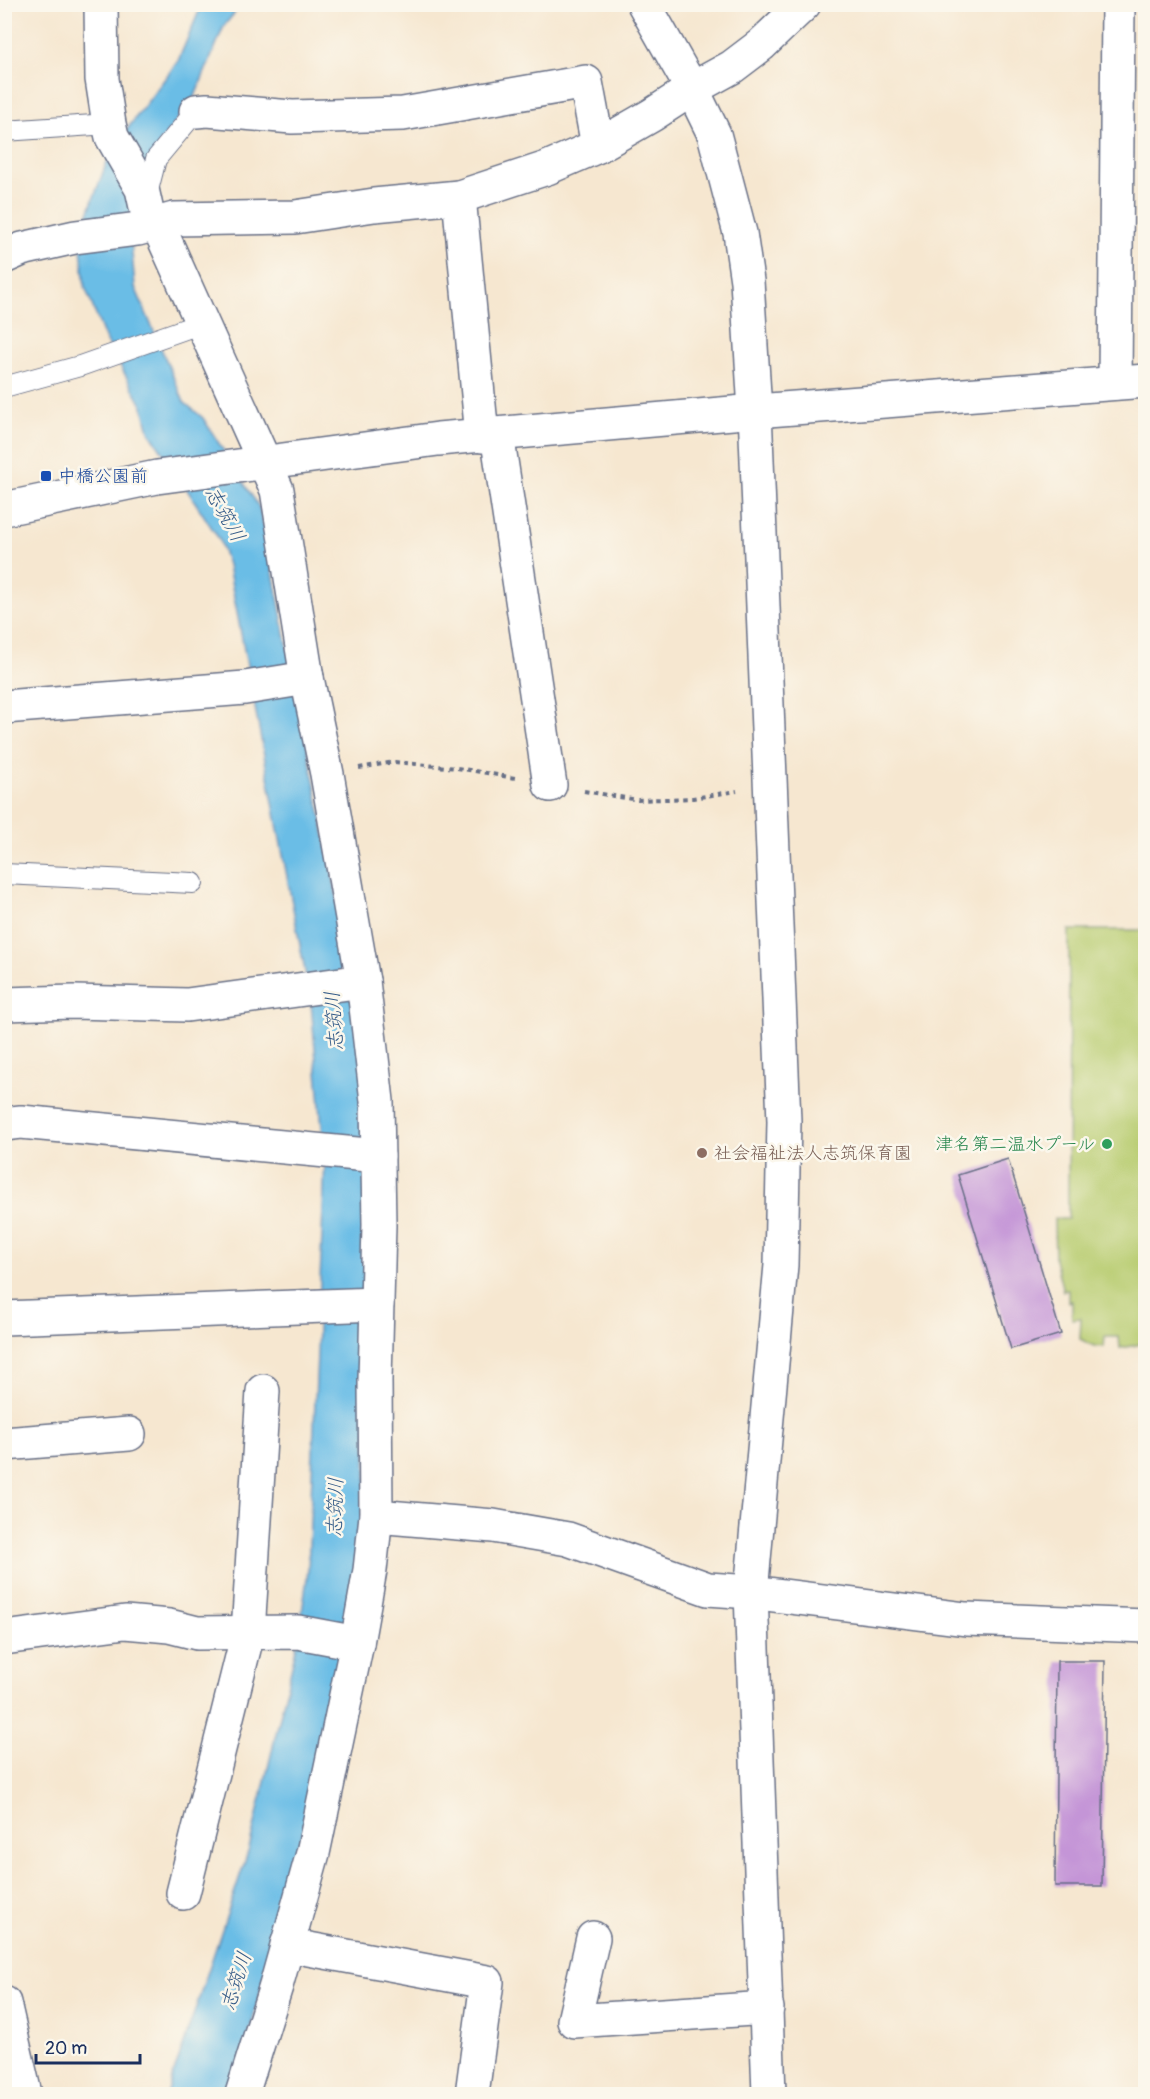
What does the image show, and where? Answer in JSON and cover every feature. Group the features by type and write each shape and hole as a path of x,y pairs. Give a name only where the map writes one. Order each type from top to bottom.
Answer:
{"street":[{"path":"101,4 102,79 110,130 146,214 202,323 277,490 307,678 327,774 363,981 377,1101 379,1225 376,1516 370,1570 357,1644 313,1854 288,1945 242,2094"},
{"path":"644,4 692,89 714,134 740,233 747,282 755,411 784,1121 781,1243 751,1592 769,2094"},
{"path":"4,257 22,249 75,237 146,214 174,219 295,217 374,205 459,197 547,168 598,146 652,116 692,89 739,62 761,45 804,4"},
{"path":"4,509 157,477 438,440 755,411 1130,382 1118,4"},
{"path":"196,111 292,117 403,114 586,82 598,146"},
{"path":"459,197 490,435 550,784"},
{"path":"4,707 245,688 307,678"},
{"path":"4,1004 74,1002 188,1005 363,981"},
{"path":"4,1124 21,1122 378,1156"},
{"path":"4,1318 377,1304"},
{"path":"183,1893 248,1633 263,1391"},
{"path":"4,1443 129,1434"},
{"path":"376,1516 493,1526 568,1539 708,1589 751,1592 966,1619 1146,1626"},
{"path":"4,1638 125,1622 169,1626 197,1633 298,1632 357,1644"},
{"path":"593,1938 574,2021 767,2008"},
{"path":"288,1945 487,1982 472,2094"},
{"path":"4,2003 25,2094"}],"lane":[{"path":"146,214 156,159 196,111"},
{"path":"4,131 110,130"},
{"path":"4,387 80,366 202,323"},
{"path":"4,874 193,883"}],"path":[{"path":"327,774 395,762 457,768 638,800 693,798 771,786"}],"green space":[{"name":"津名第二温水プール","path":"1069,930 1145,930 1146,1341 1120,1348 1119,1337 1105,1337 1104,1347 1094,1346 1080,1339 1081,1318 1072,1319 1072,1301 1068,1302 1068,1290 1063,1291 1055,1260 1054,1219 1068,1219"}],"water":[{"name":"志筑川","path":"204,5 241,5 224,26 195,96 160,142 131,241 135,287 184,402 203,418 259,507 356,994 368,1106 366,1519 334,1714 233,2094 167,2094 249,1849 298,1640 308,1571 325,1161 311,1003 228,565 219,539 149,431 143,407 105,338 85,287 81,248 83,227 106,164 125,132 178,61 200,9"}],"building":[{"path":"1008,1159 1061,1334 1011,1349 958,1175"},
{"path":"1057,1661 1105,1661 1102,1886 1055,1886"}],"place":[{"name":"中橋公園前","path":"46,476"},
{"name":"津名第二温水プール","path":"1107,1144"},
{"name":"社会福祉法人志筑保育園","path":"702,1153"}]}
